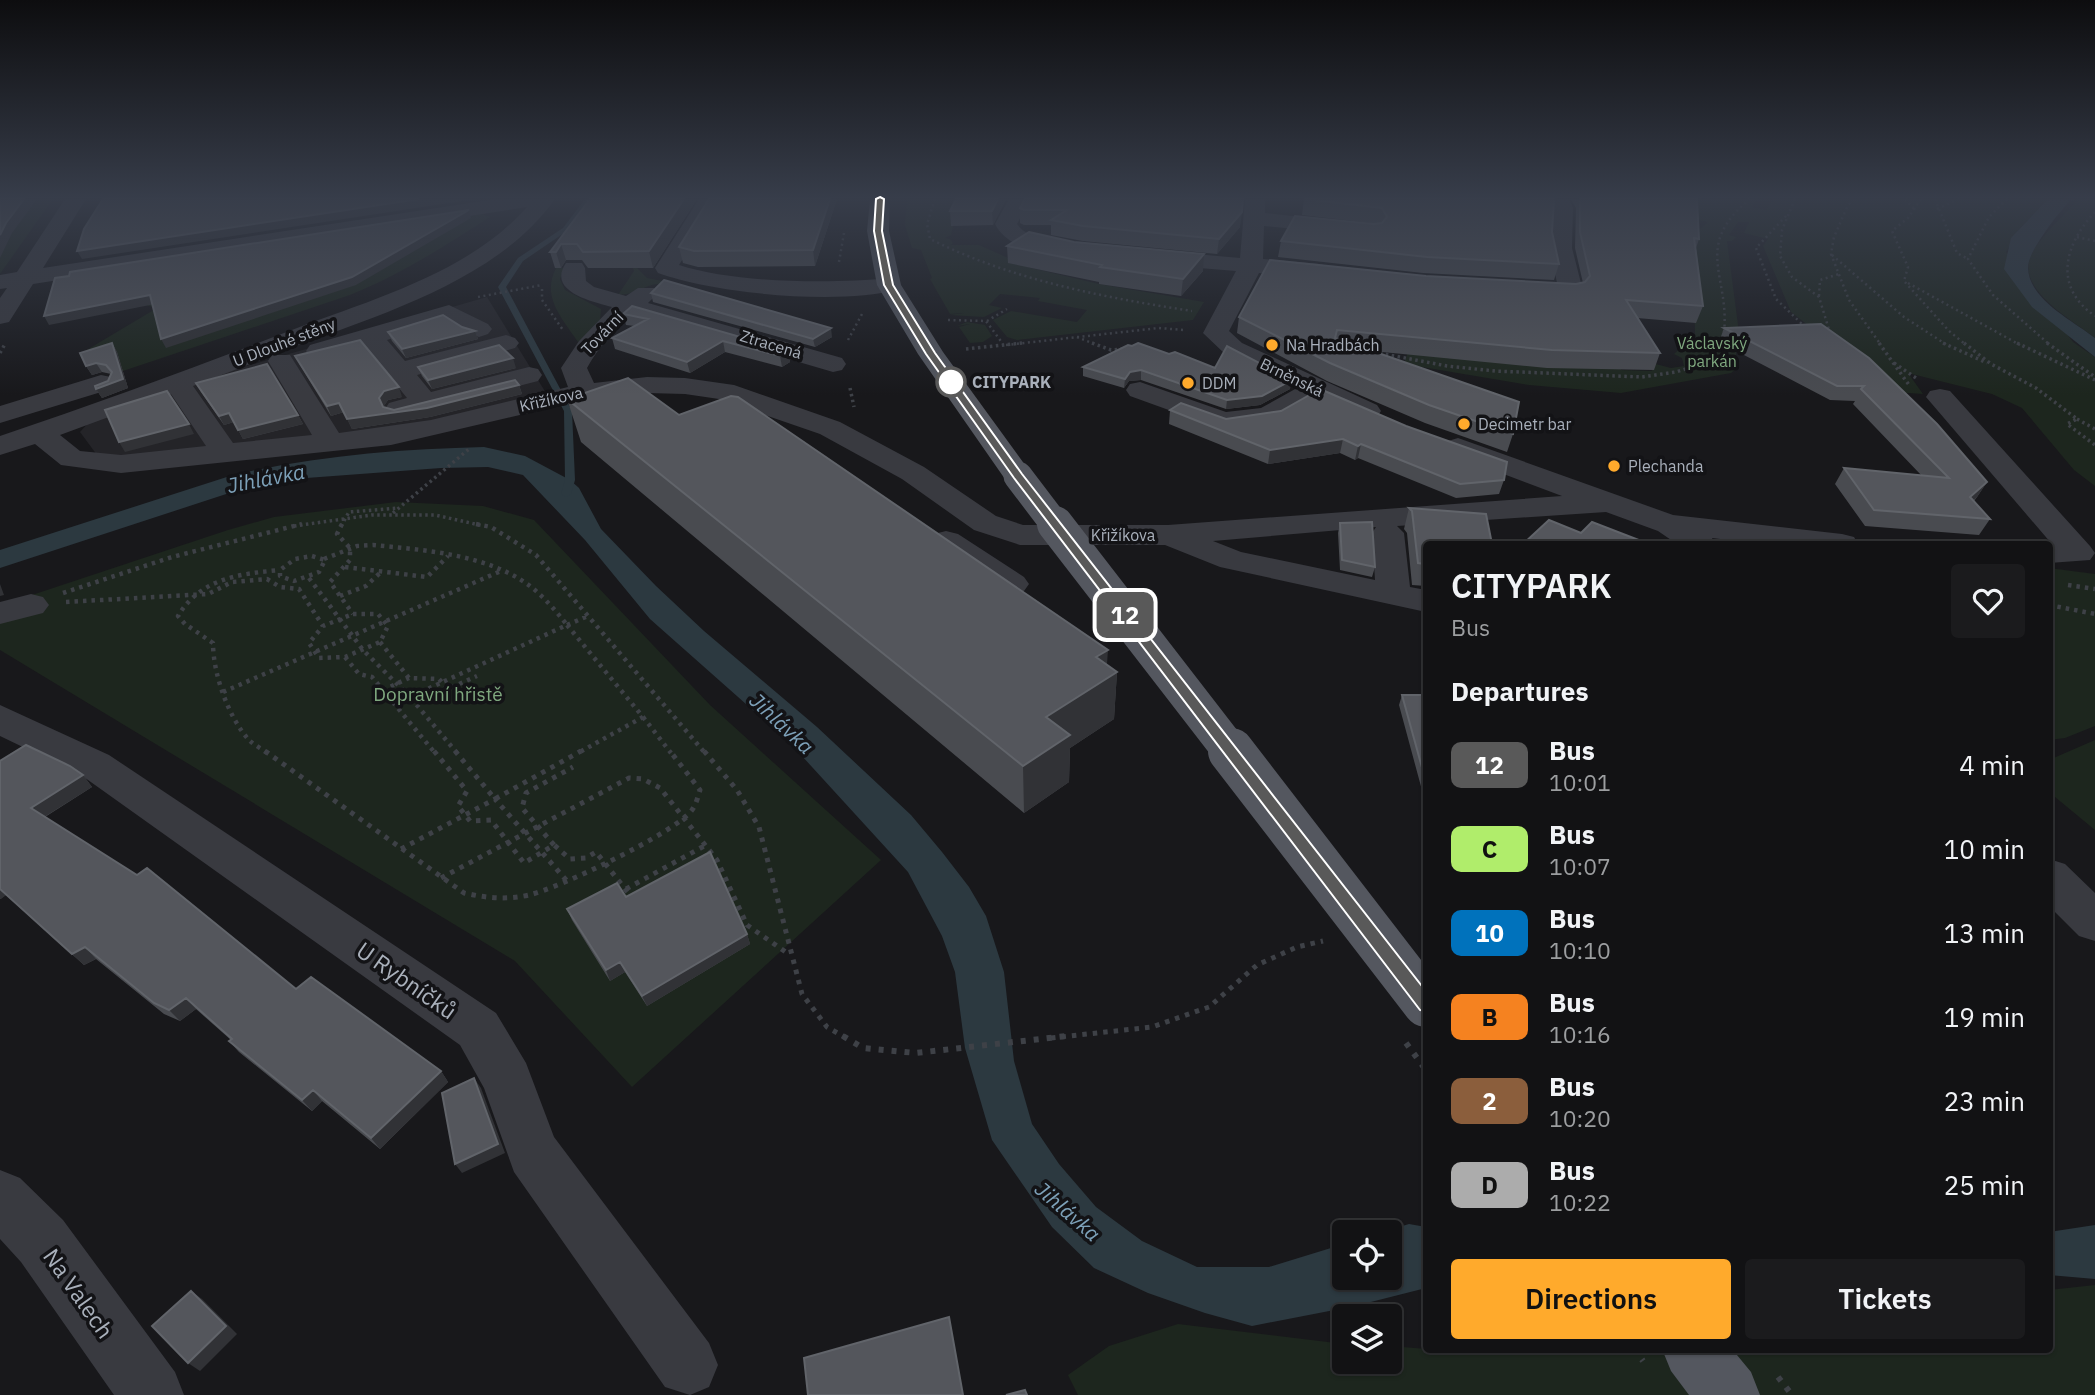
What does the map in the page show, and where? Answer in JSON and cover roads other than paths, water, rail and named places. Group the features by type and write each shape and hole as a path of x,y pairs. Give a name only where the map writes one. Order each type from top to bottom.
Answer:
{"main road":[{"path":"885,264 889,285 931,354 1018,476 1423,1000"},
{"path":"1696,1353 1728,1395"}],"street":[{"path":"0,317 35,264"},
{"path":"0,282 115,264"},
{"name":"U Dlouhé stěny","path":"150,368 254,335 398,281 426,264"},
{"name":"U Dlouhé stěny","path":"0,446 179,385 404,295 465,264"},
{"path":"668,264 666,268 696,277 807,290 889,285"},
{"path":"1221,264 1345,274"},
{"path":"1504,287 1571,290 1565,264"},
{"name":"Brněnská","path":"1251,265 1216,333 1233,348 1316,389 1389,420"},
{"name":"Ztracená","path":"574,268 572,278 577,286 586,292 719,328 833,364"},
{"name":"Tovární","path":"582,392 574,368 584,348 629,305 656,286"},
{"path":"226,454 179,385 371,337 449,312 479,329"},
{"path":"371,337 425,402"},
{"path":"400,371 506,343"},
{"path":"281,361 332,444"},
{"path":"387,412 529,375"},
{"path":"0,415 124,376"},
{"path":"659,385 686,411"},
{"name":"Křižíkova","path":"38,432 72,459 98,463 226,454 332,444 431,429 582,392 659,385 724,391 830,428 913,473 985,523 1020,535 1168,535 1610,502"},
{"path":"1140,390 1224,421 1268,415 1316,389"},
{"path":"1928,395 2078,554 2056,563"},
{"path":"1440,440 1669,524 1694,541"},
{"path":"1669,524 1816,541"},
{"path":"928,528 1021,596 1014,564 1045,535"},
{"path":"1388,533 1410,598"},
{"name":"Křižíkova","path":"1168,535 1232,560 1410,598"},
{"name":"U Rybníčků","path":"0,719 95,765 478,1029 507,1080 533,1153 687,1365"},
{"path":"2053,881 2095,922"},
{"name":"Na Valech","path":"0,1198 42,1241 152,1395"}],"water":[{"path":"2005,264 2028,264 2030,279 2044,300 2095,338 2095,357 2032,307 2004,269"},
{"name":"Jihlávka","path":"484,447 525,456 570,480 579,488 601,529 656,586 704,631 817,727 911,815 969,887 986,916 1004,972 1014,1061 1032,1124 1059,1164 1096,1207 1142,1241 1197,1267 1269,1267 1332,1248 1332,1290 1402,1290 1402,1226 1409,1224 1423,1226 1423,1289 1363,1304 1332,1304 1332,1310 1252,1326 1148,1293 1094,1268 1052,1227 992,1140 965,1048 955,972 942,936 908,872 791,744 650,619 585,540 523,475 488,467 441,468 266,481 0,568 0,550 233,475 357,455"},
{"path":"2095,1225 2095,1279 2053,1275 2053,1231"}],"waterway":[{"path":"517,264 502,287 568,411 570,480 566,494"}],"place":[{"name":"Na Hradbách","path":"1272,345"},
{"name":"CITYPARK","path":"951,382"},
{"name":"DDM","path":"1188,383"},
{"name":"Decimetr bar","path":"1464,424"},
{"name":"Plechanda","path":"1614,466"}],"park label":[{"name":"Václavský parkán","path":"1712,352"},
{"name":"Dopravní hřistě","path":"438,694"}]}
